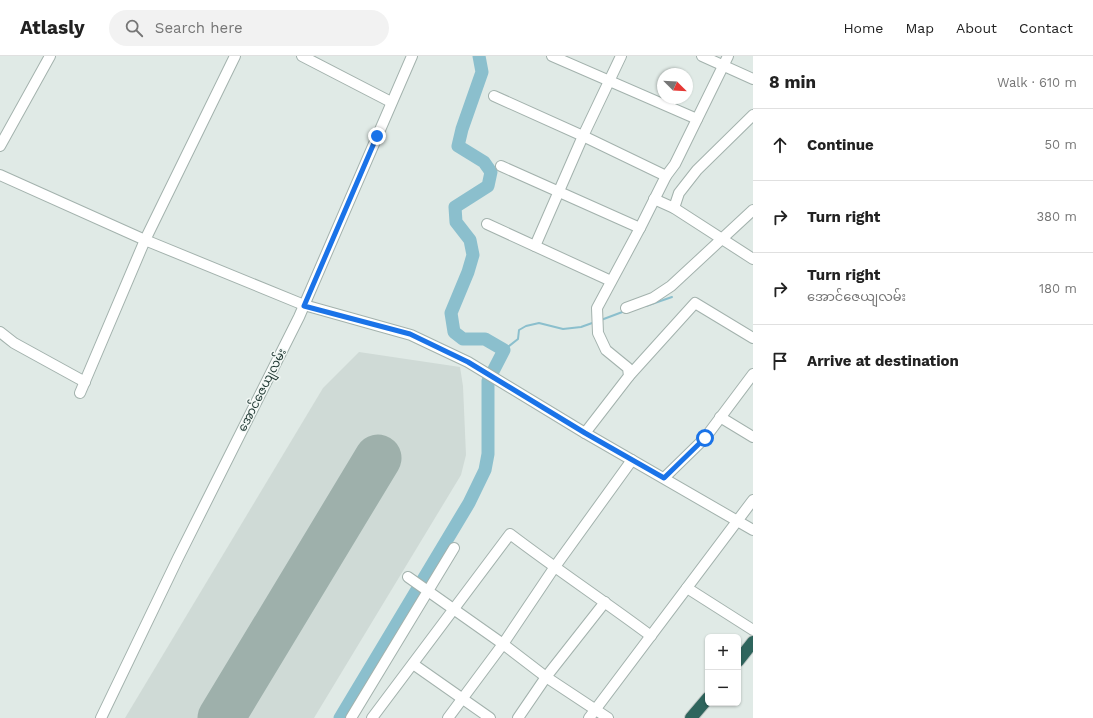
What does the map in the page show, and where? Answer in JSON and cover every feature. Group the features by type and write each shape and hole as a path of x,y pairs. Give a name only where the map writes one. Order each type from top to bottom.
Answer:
{"highway":[{"path":"741,657 753,642"},
{"path":"691,718 705,702"}],"street":[{"path":"0,146 50,56"},
{"path":"80,393 145,240 235,56"},
{"path":"302,56 392,102"},
{"name":"အောင်ဇေယျလမ်း","path":"102,718 178,558 304,306 412,56"},
{"path":"552,56 697,119"},
{"path":"535,246 558,191 621,56"},
{"path":"702,56 753,79"},
{"path":"629,376 628,368 606,350 598,333 597,308 666,176 675,164 728,56"},
{"path":"494,96 583,136 666,176"},
{"path":"674,208 679,193 697,170 753,115"},
{"path":"501,166 640,228"},
{"path":"0,175 145,240 304,306 410,334 468,362 585,433 753,530"},
{"path":"654,199 674,208 753,259"},
{"path":"626,308 653,298 671,286 753,210"},
{"path":"487,224 611,281"},
{"path":"585,433 629,376 695,302 753,338"},
{"path":"0,332 14,343 85,382"},
{"path":"664,478 705,438 753,374"},
{"path":"720,417 753,437"},
{"path":"448,718 503,644 554,568 632,460"},
{"path":"588,718 753,500"},
{"path":"372,718 510,534 554,568 605,602 651,636"},
{"path":"353,717 454,548"},
{"path":"408,577 428,590 453,611 503,644 546,677 608,718"},
{"path":"687,588 753,630"},
{"path":"518,718 546,677 605,602"},
{"path":"413,664 490,718"}],"shaded area":[{"path":"359,352 460,367 463,386 466,455 461,475 314,718 125,718 323,388"}],"waterway":[{"path":"340,718 469,503 485,470 488,454 488,381 504,350 485,339 463,339 454,332 451,313 468,272 473,255 470,240 456,222 455,207 488,186 491,172 484,162 458,146 462,129 482,72 479,56"},
{"path":"646,306 672,297"},
{"path":"601,320 625,311"},
{"path":"504,350 518,339 519,330 526,326 539,323 563,329 581,327 595,322"}],"runway":[{"path":"221,718 378,458"}],"route":[{"path":"377,136 304,306 410,334 468,362 585,433 664,478 705,438"}]}
